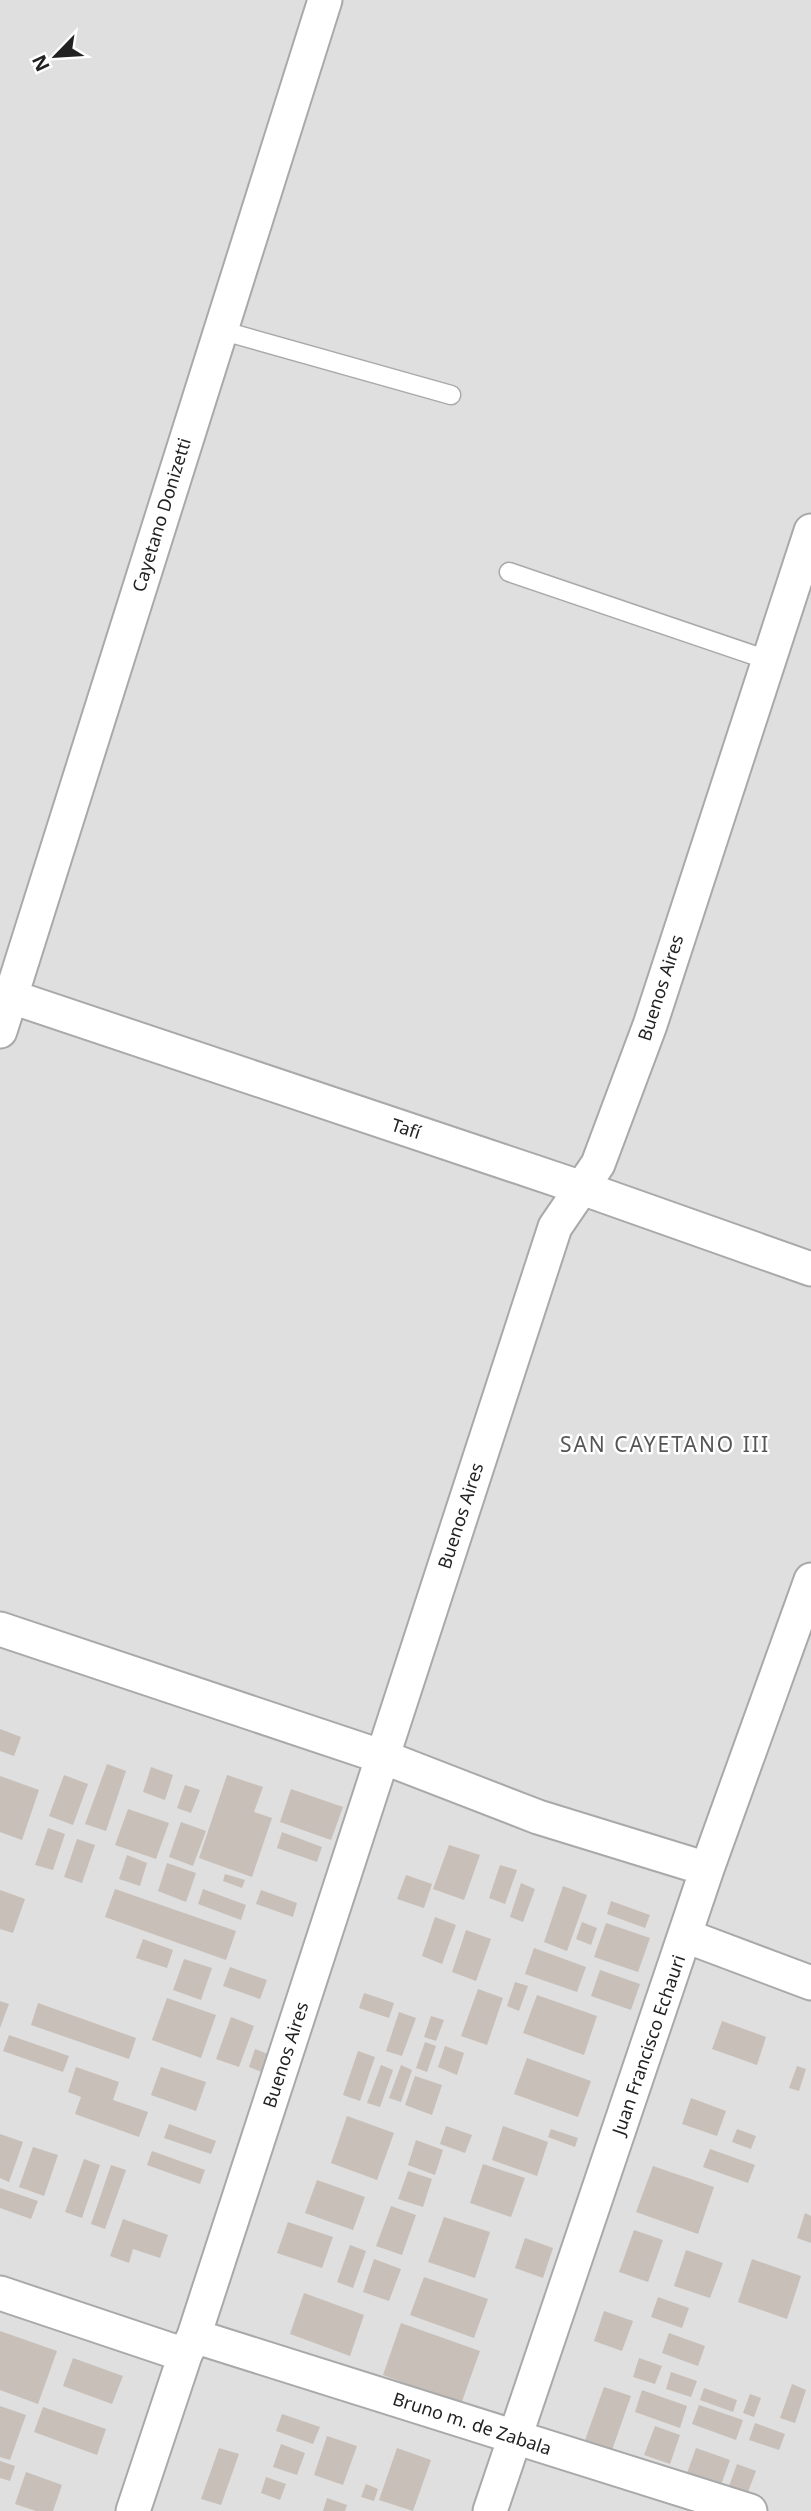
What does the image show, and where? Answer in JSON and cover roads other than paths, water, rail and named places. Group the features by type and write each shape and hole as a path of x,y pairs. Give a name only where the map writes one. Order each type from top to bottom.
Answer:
{"street":[{"name":"Cayetano Donizetti","path":"0,1031 6,995 324,0"},
{"name":"Buenos Aires","path":"133,2511 555,1227 598,1164 650,1025 811,531"},
{"name":"Tafí","path":"6,995 582,1188 811,1269"},
{"name":"Juan Francisco Echauri","path":"490,2511 707,1869 811,1580"},
{"path":"0,1629 383,1757 538,1817 707,1869"},
{"path":"686,1936 811,1983"},
{"path":"0,2293 189,2345"},
{"name":"Bruno m. de Zabala","path":"189,2345 516,2438 750,2511"}],"lane":[{"path":"220,330 451,395"},
{"path":"509,572 768,660"}],"district":[{"name":"SAN CAYETANO III","path":"665,1445"}]}
